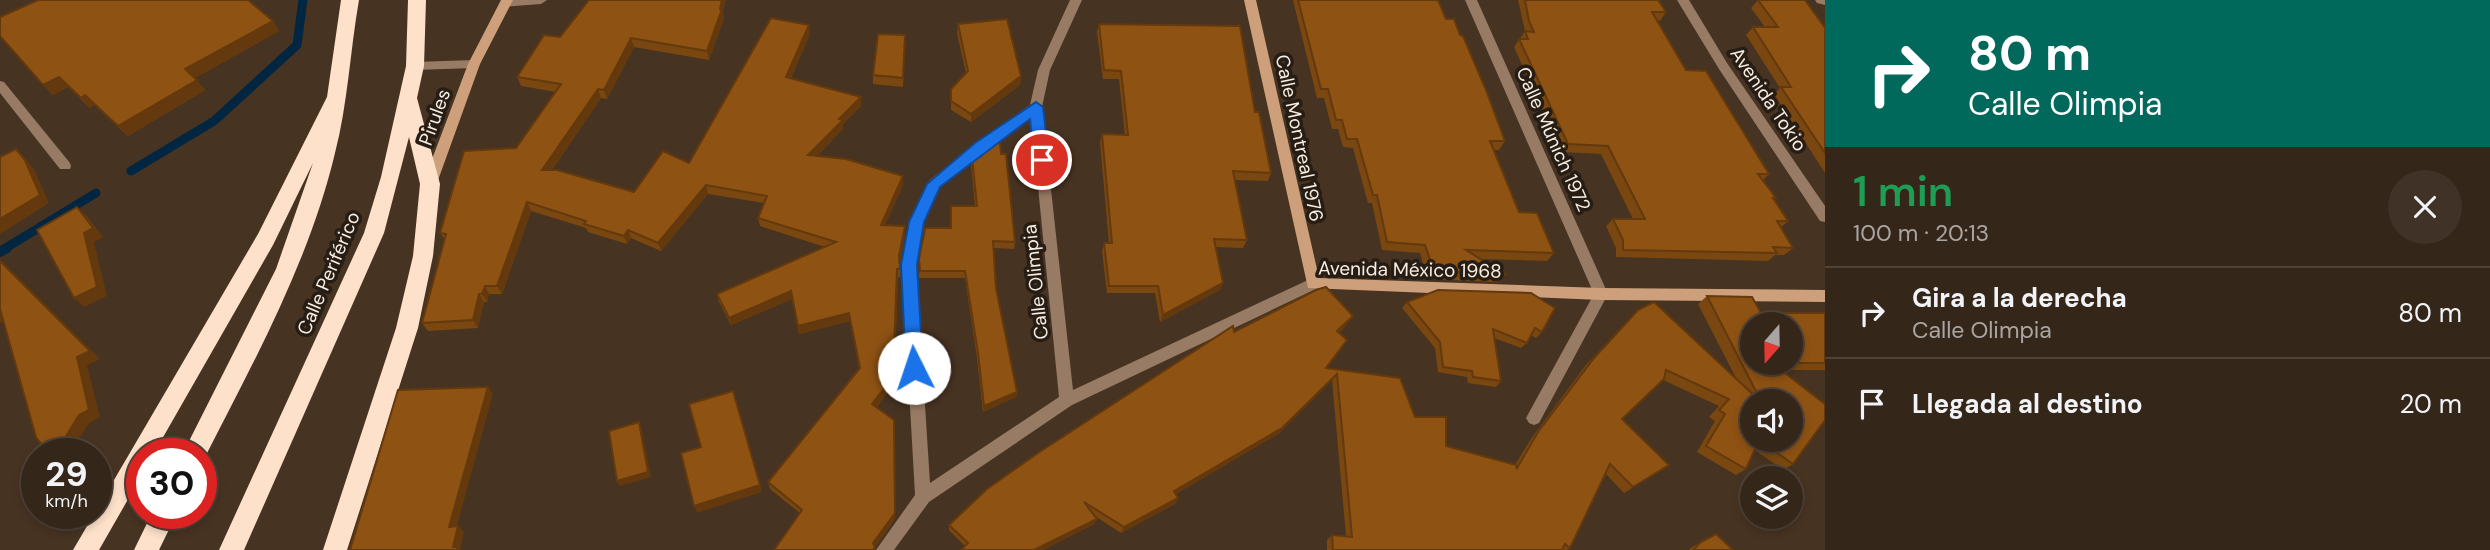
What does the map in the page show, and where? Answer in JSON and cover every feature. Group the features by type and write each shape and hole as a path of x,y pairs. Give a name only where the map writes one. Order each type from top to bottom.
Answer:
{"highway":[{"path":"203,438 245,356 310,209 327,151 349,0"},
{"name":"Calle Periférico","path":"231,550 374,233 391,177 415,66 417,0"},
{"path":"85,550 266,239 336,97"},
{"path":"335,550 407,328 423,256 429,184 409,98"},
{"path":"146,550 157,529"}],"street":[{"path":"506,2 541,0"},
{"name":"Calle Olimpia","path":"1067,400 1036,107 1044,70 1076,0"},
{"name":"Calle Montreal 1976","path":"1250,0 1313,284"},
{"name":"Calle Múnich 1972","path":"1471,0 1601,294"},
{"name":"Avenida Tokio","path":"1683,0 1723,66 1825,217"},
{"name":"Pirules","path":"429,184 474,64 506,2"},
{"name":"Pirules","path":"415,66 474,64"},
{"path":"0,85 65,166"},
{"path":"923,497 909,265 917,222 935,184 980,147 1036,107"},
{"name":"Avenida México 1968","path":"884,550 923,497 1067,400 1313,284 1601,294 1825,296"},
{"path":"1534,418 1601,294"}],"building":[{"path":"38,0 248,0 273,21 185,69 197,80 118,126 85,95 81,98 59,77 43,85 0,36 0,17"},
{"path":"589,0 722,0 722,9 707,51 631,38 604,90 598,89 542,170 557,170 634,192 663,151 689,163 771,18 809,25 786,77 861,97 839,119 843,120 808,155 846,159 903,176 881,225 905,226 899,256 900,269 897,269 893,377 872,404 894,420 895,513 873,543 873,550 774,550 802,510 768,482 860,368 849,313 798,326 791,291 729,318 717,294 836,242 758,218 767,196 706,185 658,243 628,230 624,236 584,224 586,221 527,202 497,286 485,286 482,294 479,294 473,320 422,323 446,234 440,233 464,151 516,148 561,84 517,77 544,35 560,37"},
{"path":"1298,0 1438,0 1446,19 1454,19 1486,90 1505,141 1490,141 1519,212 1537,213 1554,253 1466,250 1504,274 1434,271 1425,245 1387,242 1377,195 1373,195 1357,139 1347,139 1342,120 1336,120 1328,89 1321,89"},
{"path":"1525,0 1658,0 1666,12 1652,12 1686,70 1706,71 1769,174 1758,174 1776,198 1773,198 1788,221 1777,221 1793,248 1773,247 1777,253 1623,250 1623,240 1613,219 1645,219 1608,146 1568,144 1519,39 1528,39 1525,31 1534,32"},
{"path":"1758,0 1805,0 1825,28 1825,153 1781,87 1791,87 1753,27 1778,27"},
{"path":"1007,19 1021,76 971,114 951,101 951,89 968,71 958,24"},
{"path":"1099,24 1240,26 1255,112 1259,112 1271,173 1233,171 1247,240 1214,239 1223,283 1163,315 1158,286 1109,286 1104,243 1112,243 1102,134 1128,135 1121,71 1104,70"},
{"path":"878,34 905,35 903,78 873,75"},
{"path":"991,143 1000,143 1001,154 1006,154 1015,242 993,241 996,288 1017,392 984,406 965,271 920,271 919,259 925,228 951,228 951,206 977,206 972,158"},
{"path":"16,149 25,160 40,195 0,219 0,157"},
{"path":"77,207 93,228 84,233 97,287 74,298 37,230"},
{"path":"0,261 90,351 77,357 89,410 79,415 65,438 36,437 0,309"},
{"path":"1326,287 1353,316 1337,331 1347,340 1326,368 1400,378 1415,417 1446,417 1446,446 1516,465 1517,468 1538,432 1594,358 1638,310 1654,302 1747,389 1740,389 1740,452 1754,452 1747,466 1741,466 1706,446 1725,414 1719,410 1729,399 1666,370 1664,379 1622,419 1669,465 1633,487 1610,464 1570,548 1565,544 1562,550 1333,550 1332,535 1352,537 1337,374 1282,428 1174,491 1178,498 1124,527 1084,502 1097,519 1034,550 961,550 968,543 949,525 987,489 1233,326 1234,332"},
{"path":"1438,290 1531,293 1555,308 1542,332 1535,328 1527,343 1493,329 1501,381 1473,377 1472,371 1443,367 1440,342 1407,302"},
{"path":"1707,296 1752,297 1760,312 1740,312 1740,360"},
{"path":"1803,313 1825,313 1825,363 1803,363"},
{"path":"1748,375 1788,375 1825,404 1825,420 1803,450 1803,389 1755,389"},
{"path":"488,387 449,527 458,526 453,547 457,547 457,550 350,550 398,390"},
{"path":"733,391 760,485 694,506 681,453 701,447 689,404"},
{"path":"639,422 648,472 617,481 609,431"},
{"path":"1776,452 1802,452 1793,464"},
{"path":"1716,534 1733,550 1693,550 1701,542"}],"waterway":[{"path":"131,171 214,121 297,45 303,0"},
{"path":"4,249 96,193"},
{"path":"0,252 7,248"}],"route":[{"path":"914,368 909,265 917,222 935,184 980,147 1036,107 1042,160"}]}
